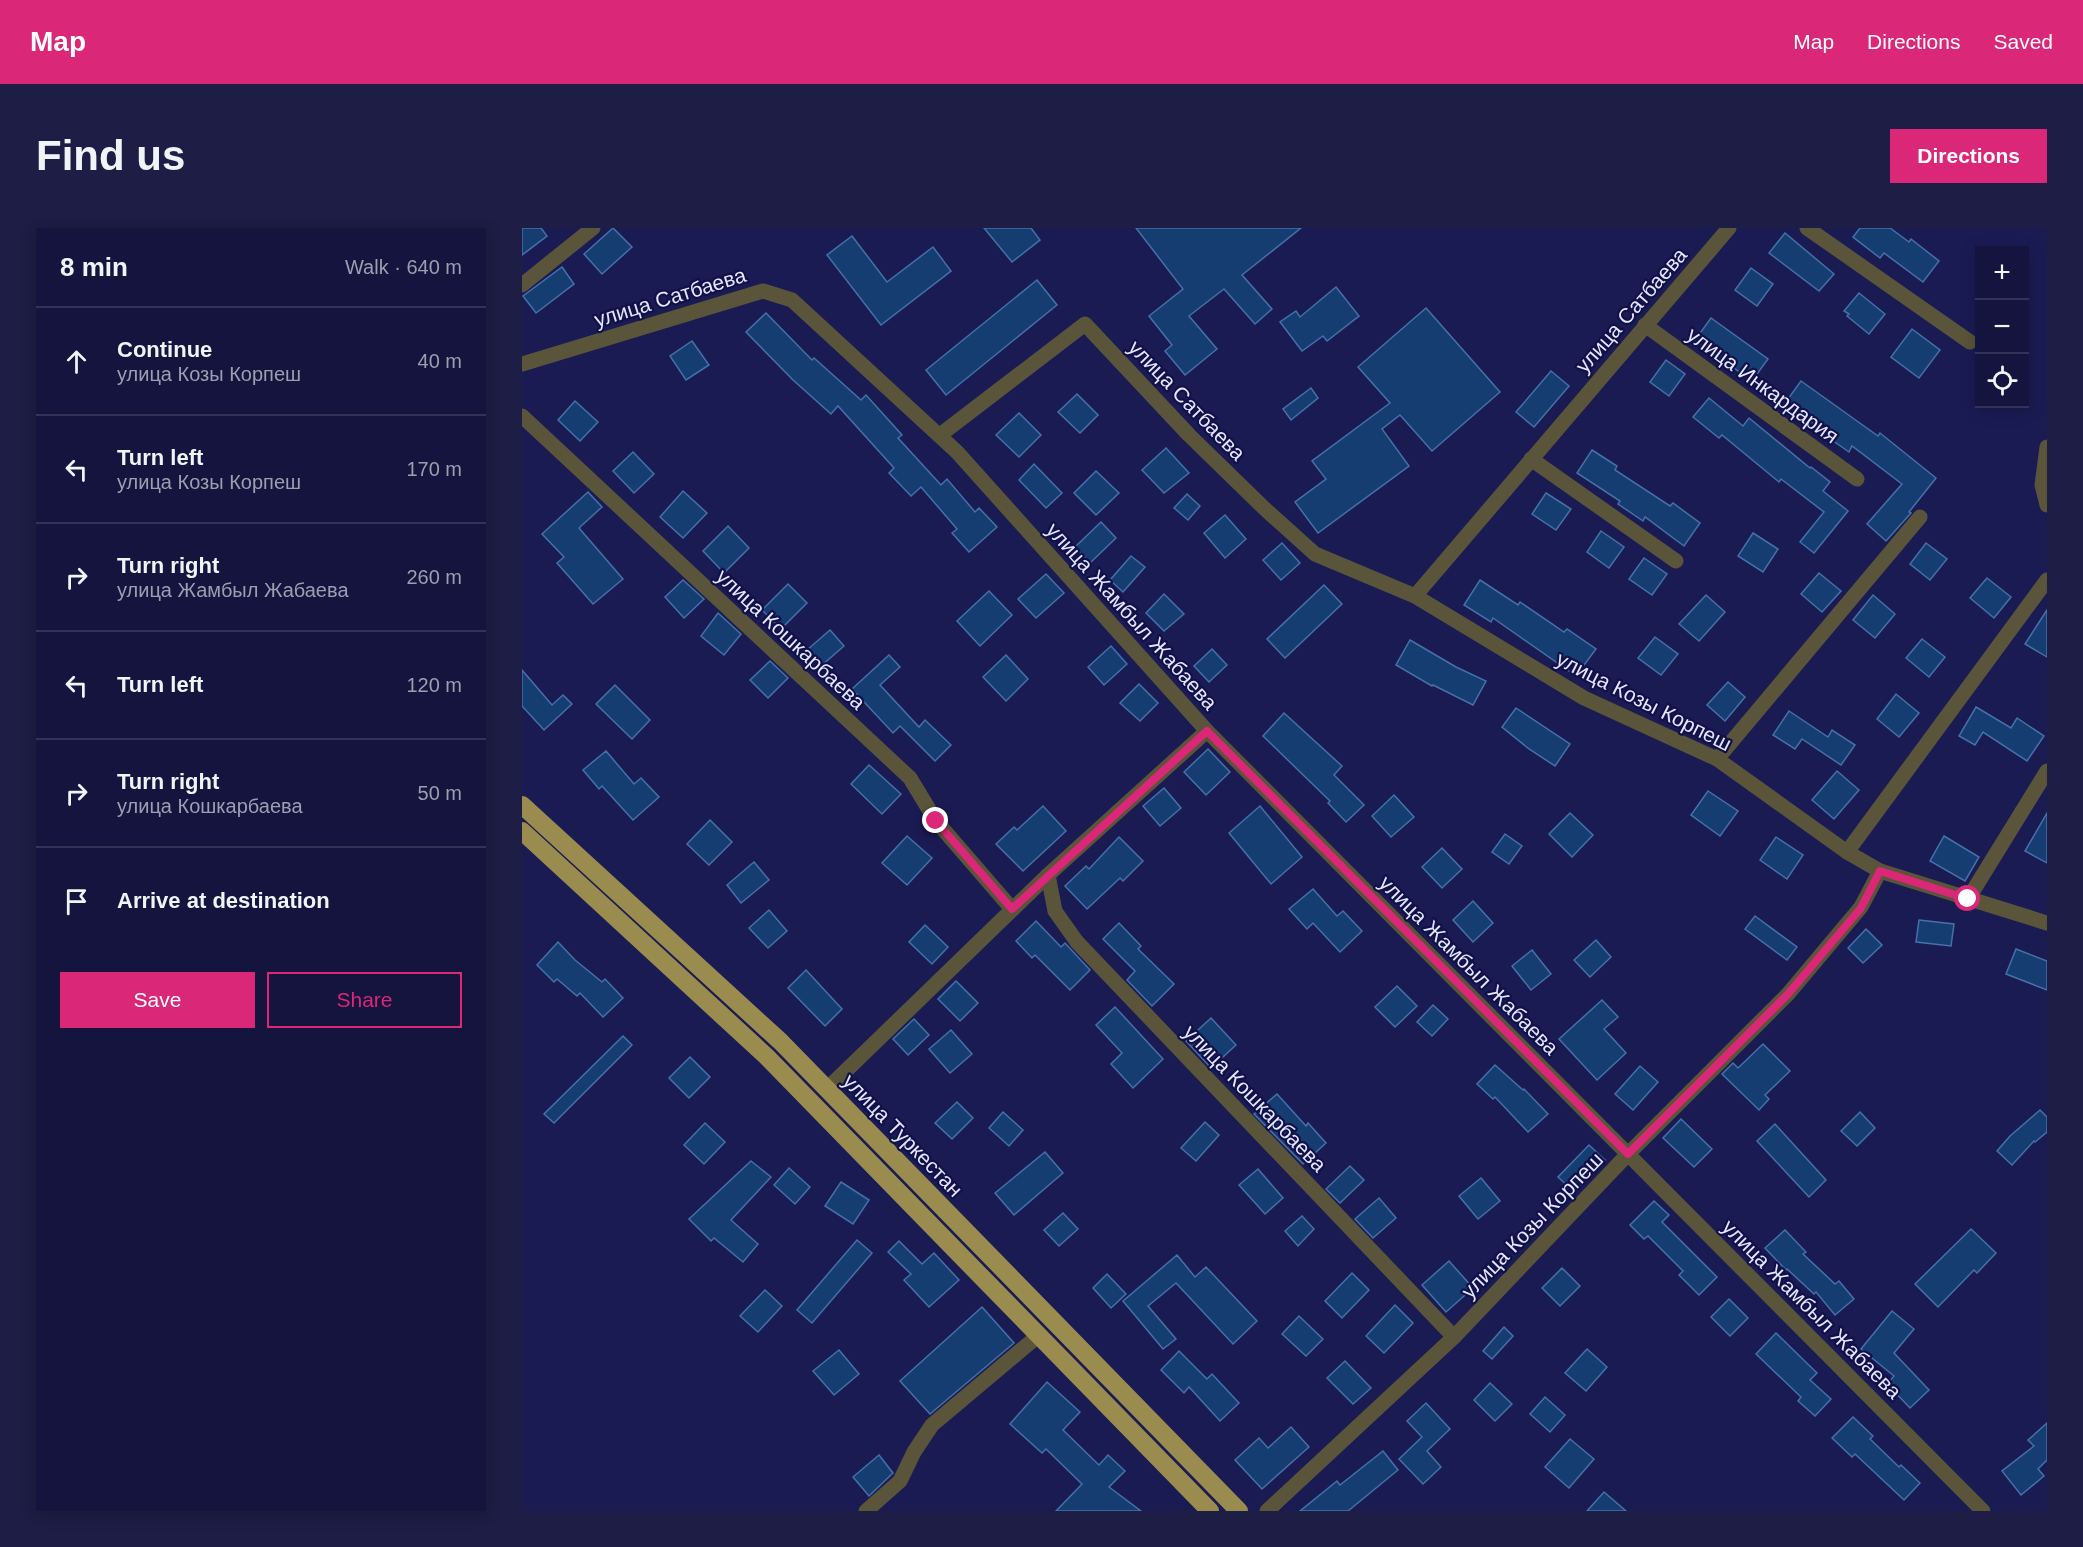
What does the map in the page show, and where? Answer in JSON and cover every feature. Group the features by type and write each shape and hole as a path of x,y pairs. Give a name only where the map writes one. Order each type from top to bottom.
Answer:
{"highway":[{"name":"улица Туркестан","path":"522,805 781,1042 1239,1511"},
{"name":"улица Туркестан","path":"522,831 767,1057 1210,1511"},
{"path":"767,1057 781,1042"}],"street":[{"path":"522,285 593,228"},
{"name":"улица Сатбаева","path":"522,364 763,291 792,300 940,435 1085,324 1189,435 1315,554 1415,596 1729,228"},
{"path":"1807,228 1970,342"},
{"name":"улица Инкардария","path":"1645,325 1857,479"},
{"name":"улица Кошкарбаева","path":"522,416 910,778 936,821 1012,909"},
{"name":"улица Жамбыл Жабаева","path":"940,435 1207,731 1983,1511"},
{"path":"2047,447 2042,485 2047,505"},
{"path":"1531,459 1676,561"},
{"path":"1717,759 1920,518"},
{"path":"1847,852 2047,580"},
{"name":"улица Козы Корпеш","path":"1415,596 1584,698 1717,759 1847,852 1880,871 2047,923"},
{"path":"827,1089 1048,875 1207,731"},
{"path":"1968,899 2047,771"},
{"name":"улица Козы Корпеш","path":"1267,1511 1454,1337 1628,1154 1788,994 1861,908 1880,871"},
{"name":"улица Кошкарбаева","path":"1048,875 1055,911 1077,942 1454,1337"},
{"path":"866,1511 900,1481 914,1452 932,1425 1039,1335"}],"building":[{"path":"522,228 541,228 547,236 522,255"},
{"path":"613,228 632,247 602,274 584,254"},
{"path":"984,228 1031,228 1040,240 1012,262"},
{"path":"1136,228 1301,228 1242,275 1272,309 1255,324 1224,289 1189,316 1217,349 1185,375 1165,351 1172,345 1149,316 1183,289"},
{"path":"1860,228 1890,228 1909,242 1911,239 1939,261 1923,282 1884,253 1880,258 1853,237"},
{"path":"1785,233 1834,274 1819,291 1769,253"},
{"path":"852,236 887,282 933,247 951,271 881,325 827,255"},
{"path":"562,267 574,284 536,313 523,296"},
{"path":"1751,268 1773,284 1757,306 1735,290"},
{"path":"1037,280 1057,305 946,395 926,370"},
{"path":"1336,287 1359,316 1327,341 1323,336 1302,351 1280,322 1296,311 1300,317"},
{"path":"1859,293 1885,314 1869,334 1844,311"},
{"path":"1426,308 1500,392 1432,451 1400,415 1382,429 1409,466 1318,533 1295,502 1326,479 1312,461 1390,403 1358,367"},
{"path":"766,313 812,360 814,358 861,400 866,395 902,435 898,438 941,485 947,479 975,512 979,508 997,527 969,552 952,533 957,529 921,487 911,496 889,473 894,468 838,406 831,414 793,380 746,332"},
{"path":"1711,318 1768,359 1752,381 1695,340"},
{"path":"1912,329 1940,350 1919,378 1891,357"},
{"path":"692,341 709,365 686,380 670,356"},
{"path":"1666,360 1685,374 1669,396 1650,382"},
{"path":"1551,371 1569,386 1534,427 1516,412"},
{"path":"1801,381 1878,436 1880,433 1936,478 1909,512 1911,513 1886,541 1867,524 1902,484 1852,446 1849,452 1785,403"},
{"path":"1311,388 1318,398 1291,420 1283,409"},
{"path":"1077,394 1098,415 1080,433 1058,412"},
{"path":"1709,398 1743,426 1749,418 1830,482 1823,491 1848,511 1814,553 1800,542 1824,512 1781,479 1779,482 1722,435 1719,438 1693,417"},
{"path":"575,401 598,422 580,441 558,420"},
{"path":"1019,413 1041,435 1019,457 996,435"},
{"path":"1166,448 1189,473 1164,493 1142,470"},
{"path":"1592,450 1617,466 1615,470 1670,506 1673,503 1700,523 1684,546 1645,517 1643,521 1618,504 1620,501 1577,473"},
{"path":"633,452 654,474 634,493 613,471"},
{"path":"1034,464 1062,493 1046,508 1019,480"},
{"path":"1096,471 1119,493 1096,515 1074,493"},
{"path":"683,491 707,513 683,538 660,517"},
{"path":"588,492 602,507 579,528 623,579 593,604 557,563 564,557 542,534"},
{"path":"1546,493 1571,509 1556,530 1532,514"},
{"path":"1187,494 1200,506 1188,520 1174,508"},
{"path":"1225,515 1246,539 1225,558 1204,533"},
{"path":"1101,522 1116,538 1090,563 1075,547"},
{"path":"728,526 749,548 724,573 703,551"},
{"path":"1601,531 1624,547 1609,568 1587,552"},
{"path":"1753,533 1778,549 1763,572 1738,556"},
{"path":"1282,543 1300,563 1281,580 1263,560"},
{"path":"1926,543 1947,559 1930,580 1910,564"},
{"path":"1131,556 1145,567 1123,592 1110,580"},
{"path":"1644,558 1667,574 1652,595 1629,579"},
{"path":"1819,573 1841,591 1822,612 1801,594"},
{"path":"1046,574 1064,593 1036,618 1018,599"},
{"path":"1987,578 2011,597 1994,618 1970,598"},
{"path":"683,580 704,599 684,618 665,597"},
{"path":"1480,580 1518,605 1520,602 1564,632 1567,629 1596,649 1576,676 1493,618 1491,622 1464,605"},
{"path":"788,584 807,603 781,629 762,610"},
{"path":"1324,585 1342,604 1285,658 1267,639"},
{"path":"989,591 1012,615 980,646 957,621"},
{"path":"1164,594 1184,614 1164,631 1146,613"},
{"path":"1706,595 1725,612 1699,641 1679,624"},
{"path":"1873,595 1895,614 1875,638 1853,620"},
{"path":"2047,610 2047,657 2025,644"},
{"path":"718,613 741,634 724,655 701,636"},
{"path":"830,630 844,646 821,666 807,650"},
{"path":"1655,637 1678,654 1661,675 1638,658"},
{"path":"1922,639 1945,657 1929,677 1906,658"},
{"path":"1410,640 1456,667 1486,681 1473,705 1432,686 1396,665"},
{"path":"1111,646 1127,664 1104,685 1088,667"},
{"path":"1212,649 1227,665 1209,682 1194,666"},
{"path":"889,655 900,667 880,685 919,727 925,720 951,745 935,761 900,726 893,733 852,689"},
{"path":"1006,655 1028,679 1006,701 983,677"},
{"path":"770,661 788,678 768,698 750,680"},
{"path":"522,670 552,705 563,695 572,704 544,730 522,706"},
{"path":"1728,682 1745,697 1725,721 1707,705"},
{"path":"1139,684 1158,703 1140,721 1120,703"},
{"path":"615,685 650,720 632,739 596,704"},
{"path":"1896,694 1919,713 1899,737 1877,719"},
{"path":"1976,707 2011,728 2017,718 2044,736 2027,761 1983,732 1975,745 1959,736"},
{"path":"1516,708 1570,744 1555,766 1502,727"},
{"path":"1789,711 1828,737 1832,730 1855,745 1841,765 1802,739 1795,749 1773,735"},
{"path":"1284,713 1342,766 1334,775 1364,805 1346,822 1328,803 1330,801 1263,736"},
{"path":"1208,749 1230,772 1206,795 1184,772"},
{"path":"606,751 634,784 641,778 659,797 633,820 602,786 599,789 583,770"},
{"path":"869,765 901,794 882,814 851,784"},
{"path":"1837,771 1859,790 1834,819 1812,800"},
{"path":"1164,788 1181,808 1160,826 1143,806"},
{"path":"1708,791 1738,811 1720,836 1691,815"},
{"path":"1394,795 1414,817 1391,837 1372,816"},
{"path":"1043,806 1066,831 1023,871 996,844 1014,827 1017,830"},
{"path":"1260,806 1302,857 1271,884 1229,833"},
{"path":"1570,813 1593,835 1572,857 1549,834"},
{"path":"2047,813 2047,863 2025,851"},
{"path":"710,820 732,842 709,865 687,844"},
{"path":"1505,834 1522,846 1509,864 1492,852"},
{"path":"907,836 932,858 907,885 882,863"},
{"path":"1944,836 1979,857 1965,881 1930,861"},
{"path":"1119,837 1143,861 1123,881 1120,878 1087,909 1065,886 1086,866 1089,869"},
{"path":"1776,837 1803,855 1787,879 1760,860"},
{"path":"1442,848 1462,869 1442,888 1422,867"},
{"path":"754,862 769,880 741,903 727,885"},
{"path":"1313,889 1337,916 1343,911 1362,931 1340,952 1313,923 1307,929 1289,909"},
{"path":"1473,901 1493,923 1473,942 1453,920"},
{"path":"769,910 787,931 768,948 749,928"},
{"path":"1755,916 1797,947 1787,960 1745,929"},
{"path":"1919,920 1954,924 1951,946 1916,942"},
{"path":"1036,921 1061,947 1065,943 1090,970 1070,990 1035,955 1032,958 1016,941"},
{"path":"1119,923 1141,946 1138,949 1174,984 1152,1006 1127,980 1135,971 1103,939"},
{"path":"925,925 948,947 932,964 909,942"},
{"path":"1866,929 1882,945 1863,963 1848,948"},
{"path":"1596,940 1611,957 1590,977 1574,960"},
{"path":"558,942 575,960 602,982 605,979 623,998 603,1017 580,993 577,996 557,979 554,982 537,965"},
{"path":"2016,949 2047,961 2047,990 2006,974"},
{"path":"1532,950 1551,974 1531,990 1512,966"},
{"path":"806,970 842,1009 825,1026 788,988"},
{"path":"956,981 978,1003 960,1021 938,999"},
{"path":"1397,986 1417,1006 1395,1027 1375,1007"},
{"path":"1602,1000 1618,1017 1604,1029 1626,1053 1597,1080 1559,1039"},
{"path":"1433,1005 1448,1019 1432,1036 1417,1022"},
{"path":"1115,1007 1163,1059 1133,1088 1111,1064 1122,1053 1096,1025"},
{"path":"1211,1018 1236,1045 1211,1068 1186,1041"},
{"path":"914,1019 929,1035 908,1055 893,1039"},
{"path":"951,1030 972,1054 950,1073 929,1049"},
{"path":"623,1036 632,1045 554,1123 544,1114"},
{"path":"1763,1044 1790,1071 1765,1095 1769,1099 1759,1110 1722,1074 1733,1063 1738,1068"},
{"path":"690,1057 710,1077 689,1098 669,1078"},
{"path":"1495,1065 1524,1089 1548,1114 1528,1132 1495,1097 1493,1099 1477,1084"},
{"path":"1640,1066 1658,1082 1633,1110 1615,1094"},
{"path":"1277,1094 1306,1126 1308,1123 1326,1143 1303,1164 1254,1114"},
{"path":"957,1102 973,1118 952,1139 935,1123"},
{"path":"2040,1110 2047,1117 2047,1132 2034,1141 2012,1165 1997,1151 2010,1136"},
{"path":"1003,1112 1023,1130 1009,1146 989,1128"},
{"path":"1860,1112 1875,1128 1857,1146 1841,1131"},
{"path":"1681,1119 1712,1149 1694,1167 1663,1138"},
{"path":"1205,1122 1219,1135 1196,1161 1181,1148"},
{"path":"705,1123 725,1142 704,1164 684,1145"},
{"path":"1775,1124 1826,1180 1809,1197 1757,1141"},
{"path":"1589,1145 1605,1160 1574,1192 1558,1177"},
{"path":"1045,1152 1063,1173 1014,1215 995,1193"},
{"path":"751,1161 771,1177 731,1220 758,1244 743,1262 714,1238 711,1241 689,1219"},
{"path":"1350,1166 1364,1180 1340,1203 1326,1189"},
{"path":"789,1168 810,1187 795,1204 774,1185"},
{"path":"1258,1169 1283,1198 1265,1214 1239,1185"},
{"path":"1481,1178 1500,1201 1478,1219 1459,1196"},
{"path":"841,1182 869,1200 853,1224 825,1206"},
{"path":"1379,1198 1396,1218 1373,1238 1355,1219"},
{"path":"1654,1201 1669,1215 1662,1222 1717,1277 1699,1295 1679,1275 1683,1271 1648,1236 1644,1239 1630,1225"},
{"path":"1063,1213 1078,1229 1059,1246 1044,1230"},
{"path":"1302,1216 1314,1229 1298,1246 1285,1231"},
{"path":"1971,1229 1996,1253 1977,1273 1974,1270 1938,1307 1915,1284"},
{"path":"1785,1230 1806,1252 1803,1254 1835,1284 1839,1281 1854,1299 1835,1315 1816,1292 1814,1294 1786,1270 1765,1248"},
{"path":"857,1240 872,1253 812,1323 797,1310"},
{"path":"899,1241 922,1264 934,1253 959,1280 929,1307 904,1280 911,1274 888,1252"},
{"path":"1177,1255 1195,1277 1206,1267 1257,1321 1233,1344 1176,1283 1148,1306 1176,1339 1163,1349 1123,1301"},
{"path":"1449,1261 1473,1288 1446,1312 1422,1285"},
{"path":"1562,1268 1580,1286 1560,1306 1542,1288"},
{"path":"1352,1273 1369,1290 1342,1318 1325,1301"},
{"path":"1107,1274 1126,1294 1111,1308 1093,1288"},
{"path":"765,1290 782,1306 758,1332 740,1316"},
{"path":"1729,1299 1748,1318 1730,1336 1711,1317"},
{"path":"1395,1305 1413,1323 1384,1353 1366,1336"},
{"path":"982,1307 1014,1343 930,1414 900,1381"},
{"path":"1892,1311 1914,1329 1894,1353 1929,1390 1910,1408 1887,1384 1894,1376 1861,1349"},
{"path":"1299,1316 1323,1339 1306,1356 1282,1334"},
{"path":"1504,1327 1513,1336 1492,1359 1483,1351"},
{"path":"1776,1333 1817,1373 1810,1380 1831,1399 1815,1416 1798,1401 1801,1397 1756,1354"},
{"path":"1587,1349 1607,1367 1586,1391 1565,1373"},
{"path":"839,1350 859,1374 834,1395 813,1371"},
{"path":"1179,1351 1207,1379 1212,1374 1239,1403 1220,1421 1189,1387 1184,1393 1161,1370"},
{"path":"1345,1361 1371,1388 1353,1404 1327,1378"},
{"path":"1047,1382 1080,1412 1063,1430 1099,1465 1108,1455 1125,1471 1109,1487 1141,1511 1056,1511 1082,1484 1046,1449 1042,1453 1010,1424"},
{"path":"1490,1383 1512,1404 1495,1421 1474,1400"},
{"path":"1545,1397 1565,1415 1550,1432 1530,1414"},
{"path":"1426,1403 1450,1429 1427,1451 1441,1467 1423,1484 1399,1459 1422,1437 1407,1421"},
{"path":"1853,1417 1873,1436 1870,1439 1899,1467 1901,1465 1920,1483 1904,1500 1855,1454 1852,1457 1832,1438"},
{"path":"2047,1423 2047,1460 2038,1469 2044,1476 2021,1495 2002,1471 2034,1446 2028,1440"},
{"path":"1291,1427 1309,1447 1262,1489 1235,1460 1259,1438 1268,1448"},
{"path":"1570,1439 1594,1459 1569,1488 1545,1467"},
{"path":"1383,1451 1398,1470 1348,1511 1300,1511 1337,1481 1340,1485"},
{"path":"879,1455 893,1473 869,1496 853,1477"},
{"path":"1604,1492 1626,1511 1587,1511"}],"route":[{"path":"936,821 1012,909 1207,731 1628,1154 1788,994 1861,908 1880,871 1968,899"}]}
